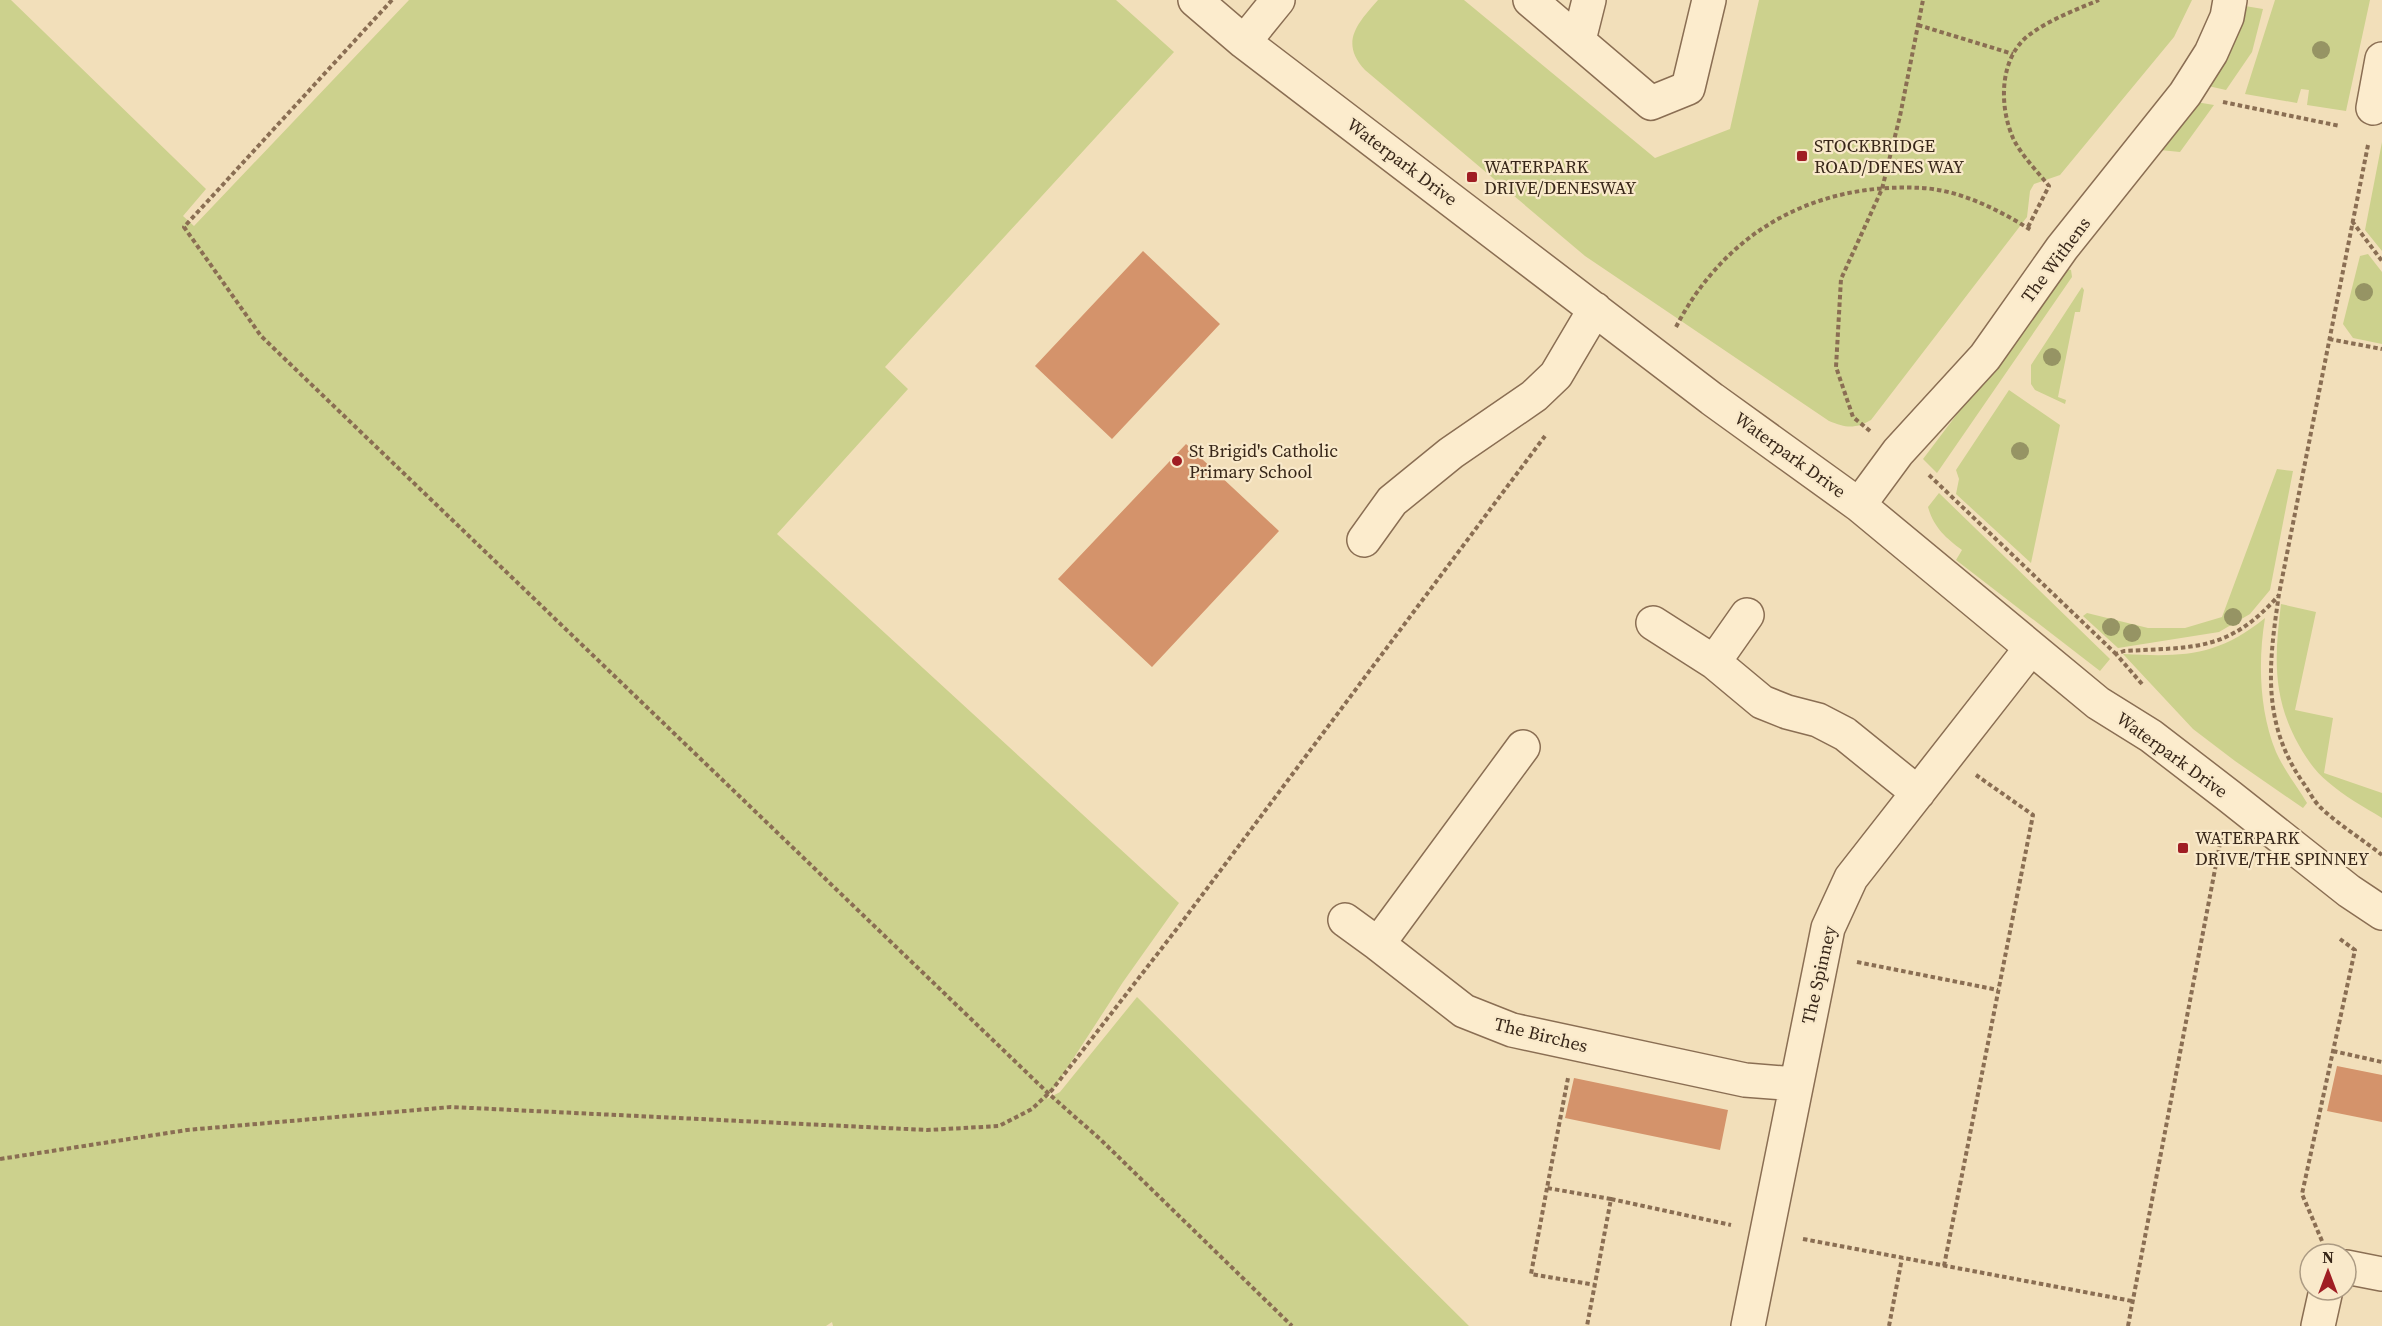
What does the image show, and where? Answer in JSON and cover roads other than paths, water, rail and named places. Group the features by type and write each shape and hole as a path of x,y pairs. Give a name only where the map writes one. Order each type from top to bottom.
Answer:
{"street":[{"name":"Waterpark Drive","path":"1195,0 1244,42 1721,406 1859,505 2098,703 2151,736 2349,891 2382,913"},
{"path":"1244,42 1278,0"},
{"path":"1530,0 1651,103 1688,88 1709,0"},
{"path":"1579,40 1589,0"},
{"name":"The Withens","path":"1859,505 1898,452 1985,357 2062,248 2185,94 2211,53 2227,17 2230,0"},
{"path":"2372,120 2382,59"},
{"path":"1364,540 1392,501 1451,453 1534,396 1556,375 1595,309"},
{"path":"1714,662 1747,615"},
{"path":"1653,623 1714,662 1762,702 1787,712 1818,720 1845,734 1918,793"},
{"name":"The Spinney","path":"1748,1326 1828,928 1851,878 2031,648"},
{"path":"1378,944 1523,747"},
{"name":"The Birches","path":"1346,920 1464,1011 1512,1030 1745,1080 1796,1084"},
{"path":"2358,1269 2382,1274"},
{"path":"2318,1326 2323,1302"}],"place":[{"name":"STOCKBRIDGE ROAD/DENES WAY","path":"1802,156"},
{"name":"WATERPARK DRIVE/DENESWAY","path":"1472,177"},
{"name":"St Brigid's Catholic Primary School","path":"1177,461"},
{"name":"WATERPARK DRIVE/THE SPINNEY","path":"2183,848"}]}
